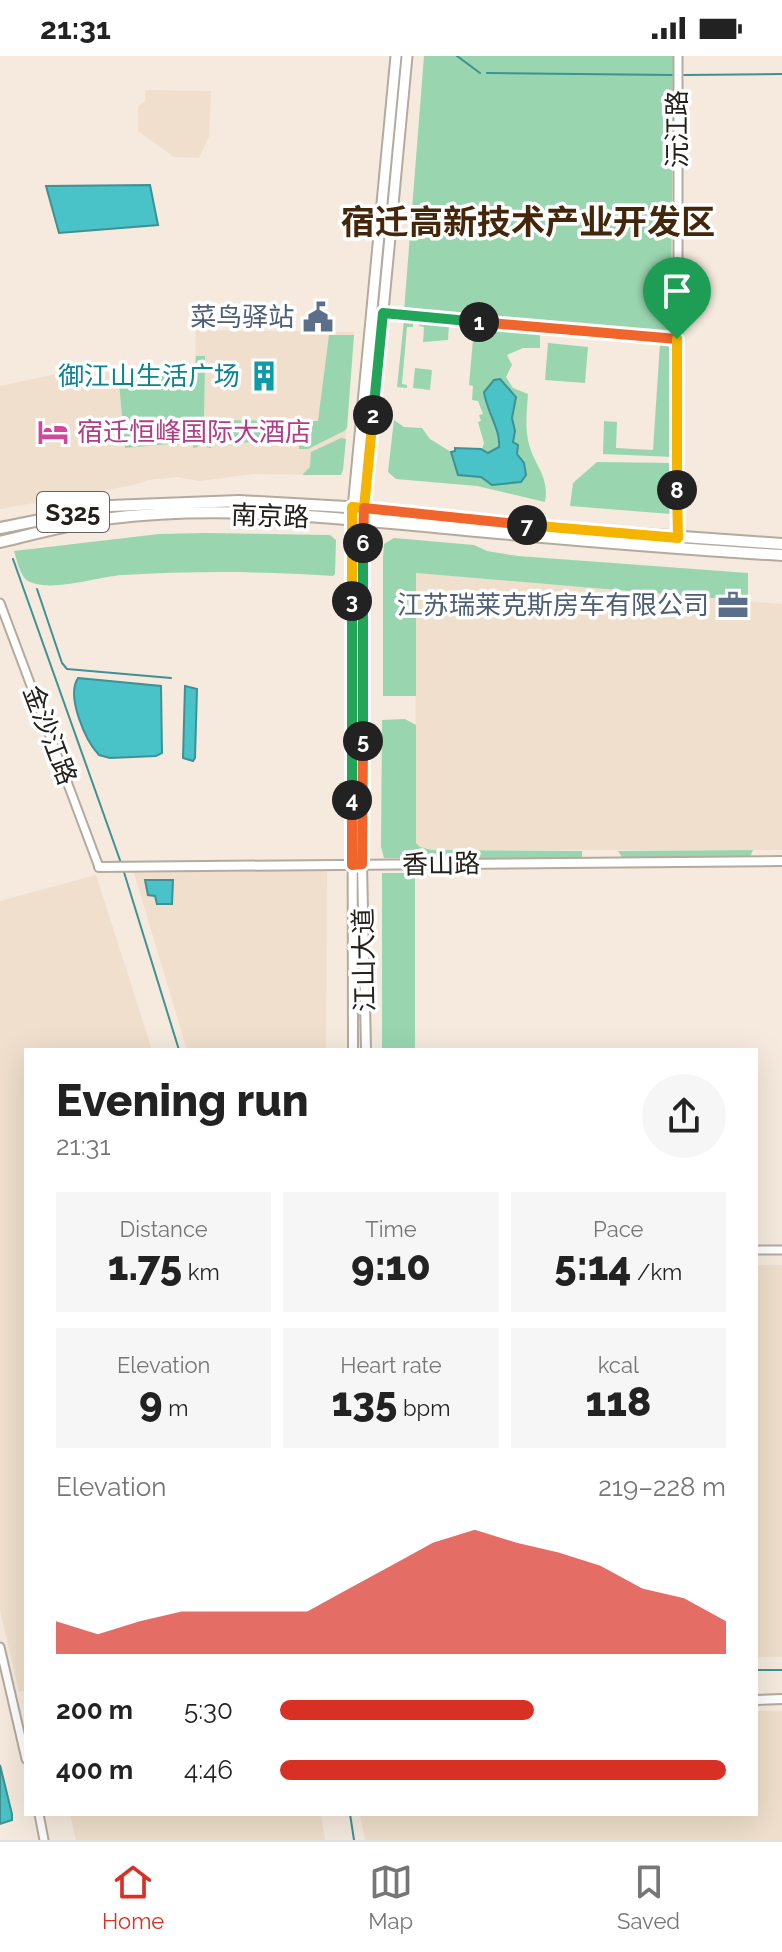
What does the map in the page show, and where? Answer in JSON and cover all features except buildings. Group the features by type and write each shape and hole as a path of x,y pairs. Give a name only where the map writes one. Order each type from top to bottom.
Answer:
{"main road":[{"name":"江山大道","path":"357,520 352,507 396,56"},
{"name":"江山大道","path":"357,520 364,508 407,56"},
{"name":"南京路","path":"0,528 58,515 147,503 239,501 352,507 678,538 782,544"},
{"name":"南京路","path":"0,542 61,527 146,515 239,514 357,520 782,555"}],"street":[{"name":"沅江路","path":"678,56 678,538"},
{"path":"383,313 677,339"},
{"name":"江山大道","path":"357,520 366,1048"},
{"name":"江山大道","path":"353,1048 357,520"},
{"name":"金沙江路","path":"0,603 99,867"},
{"name":"香山路","path":"99,867 782,861"},
{"path":"758,1250 782,1250"},
{"path":"0,1647 24,1750"},
{"path":"758,1700 782,1699"},
{"path":"39,1816 44,1840"}],"shaded area":[{"path":"145,90 211,91 209,136 199,158 174,157 138,131 138,107 145,101"},
{"path":"196,330 354,332 341,475 253,474 199,481 177,477 0,509 0,386 61,373 195,370"},
{"path":"415,573 782,604 782,850 432,850 420,847 416,843"},
{"path":"327,870 326,1048 186,1048 134,873"},
{"path":"96,875 151,1048 24,1048 24,1691 19,1692 0,1610 0,901"},
{"path":"758,1265 782,1265 782,1657 758,1657"},
{"path":"758,1711 782,1711 782,1840 365,1840 360,1816 758,1816"},
{"path":"70,1816 321,1816 325,1840 76,1840"}],"green space":[{"path":"424,56 673,56 671,336 404,311"},
{"path":"404,320 413,322 413,327 407,327 402,384 407,388 397,387"},
{"path":"419,322 449,324 448,340 423,342 424,327 419,326"},
{"path":"480,326 540,333 540,348 523,348 507,355 512,365 506,377 513,388 528,394 527,434 545,484 545,502 477,486 396,479 388,472 394,420 404,427 422,428 430,439 451,452 455,448 482,449 484,443 478,422 481,421 479,415 483,414 478,401 472,400 473,386 469,385 474,328"},
{"path":"329,335 354,335 347,428 344,431 308,449 299,449 299,443 212,442 211,448 206,447 213,420 318,421"},
{"path":"548,343 588,347 585,383 545,380"},
{"path":"660,343 675,344 675,457 603,454 604,421 617,422 616,448 653,450"},
{"path":"196,356 205,356 204,420 198,447 193,448 192,442 125,448 118,372 195,370"},
{"path":"415,368 432,370 430,390 413,388"},
{"path":"341,438 346,439 341,475 302,475 310,467 311,452"},
{"path":"597,462 675,463 675,512 570,506 573,483"},
{"path":"159,534 330,535 336,540 335,574 201,572 112,576 63,585 40,585 24,577 14,551"},
{"path":"394,538 474,545 487,551 518,556 748,573 748,601 416,573 416,696 383,696 383,557 384,544"},
{"path":"405,719 416,725 416,843 420,847 432,850 582,851 582,858 384,858 381,847 382,720"},
{"path":"753,850 750,857 622,857 618,851"},
{"path":"382,873 415,873 415,1048 382,1048"}],"water":[{"path":"150,185 158,225 59,233 46,186"},
{"path":"500,379 516,397 512,418 515,431 513,442 518,445 517,454 524,463 526,475 521,482 492,485 481,477 458,475 451,452 455,448 481,449 488,453 499,447 498,434 484,392 494,380"},
{"path":"78,678 161,686 162,753 156,756 110,758 99,755 79,718 74,696"},
{"path":"185,686 197,689 193,761 183,758"},
{"path":"145,880 173,880 172,904 157,904 155,896 148,895"},
{"path":"0,1765 12,1820 0,1824"}],"waterway":[{"path":"457,56 480,73"},
{"path":"487,73 672,75"},
{"path":"684,75 782,74"},
{"path":"13,559 121,863"},
{"path":"37,589 62,663 67,669 171,678"},
{"path":"123,869 178,1048"},
{"path":"758,1670 782,1670"},
{"path":"350,1816 354,1840"}],"place":[{"name":"菜鸟驿站","path":"318,317"},
{"name":"御江山生活广场","path":"264,376"},
{"name":"宿迁恒峰国际大酒店","path":"53,432"},
{"name":"江苏瑞莱克斯房车有限公司","path":"733,605"}],"district":[{"name":"宿迁高新技术产业开发区","path":"528,222"}],"route":[{"path":"677,339 383,313 364,508 352,507 352,865 362,864 364,508 678,538 677,339"}]}
